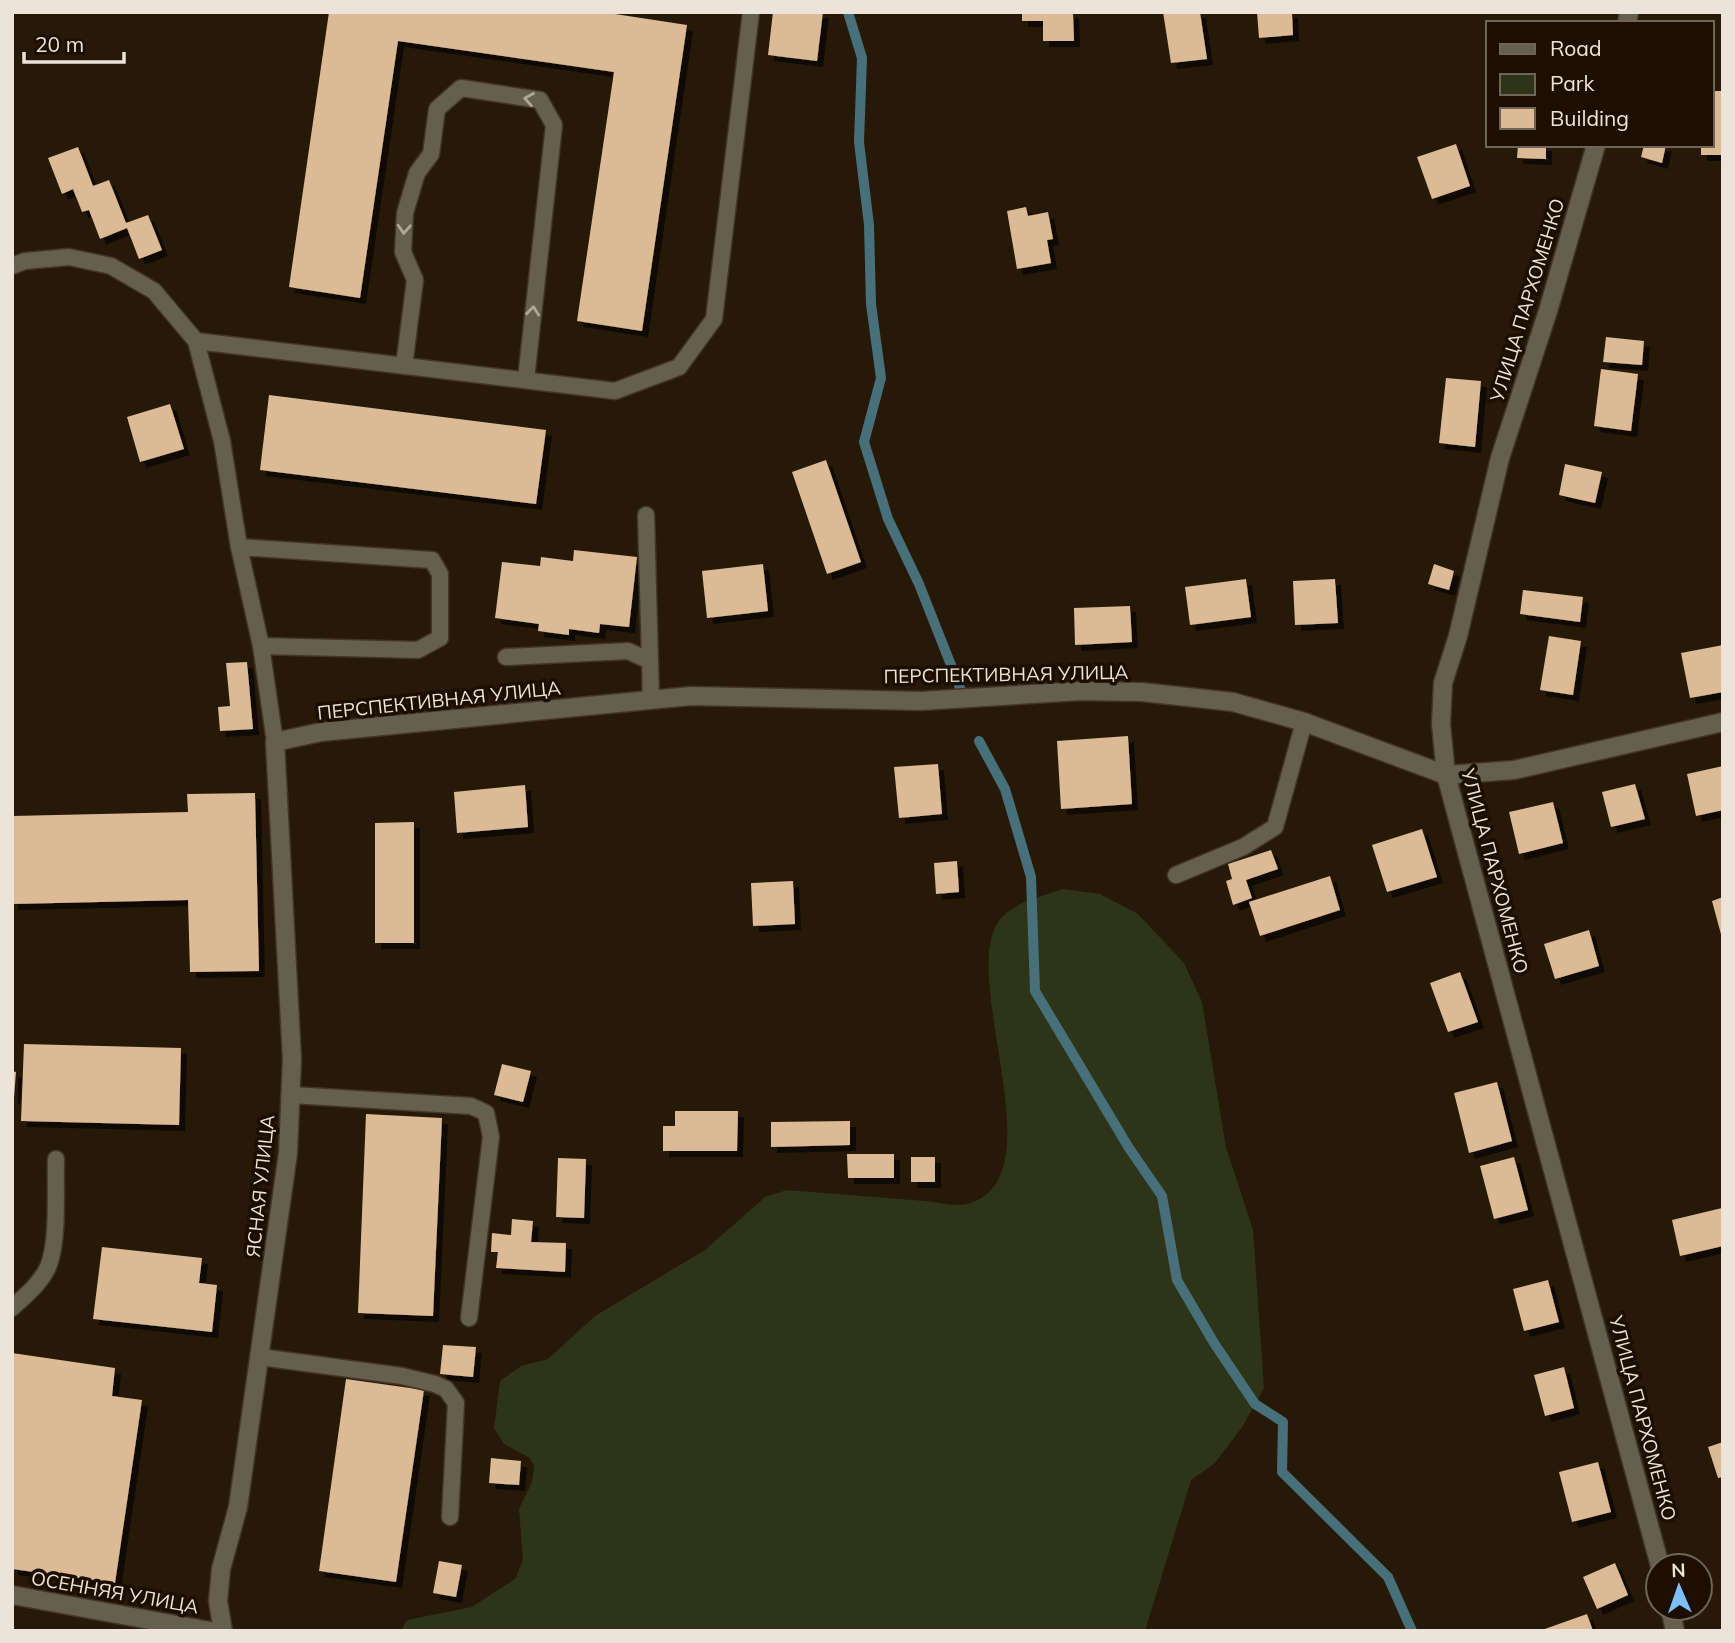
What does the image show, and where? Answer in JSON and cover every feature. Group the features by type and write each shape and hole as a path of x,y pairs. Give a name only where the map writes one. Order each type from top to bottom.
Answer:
{"street":[{"name":"УЛИЦА ПАРХОМЕНКО","path":"1595,147 1548,310 1500,458 1458,636 1443,683 1441,724 1446,775 1656,1552"},
{"name":"ПЕРСПЕКТИВНАЯ УЛИЦА","path":"275,742 321,732 691,696 921,701 1080,691 1142,692 1233,702 1304,722 1446,775 1514,769 1723,722"},
{"name":"ЯСНАЯ УЛИЦА","path":"223,1631 218,1601 221,1569 238,1507 288,1153 292,1059 275,742"},
{"name":"ОСЕННЯЯ УЛИЦА","path":"12,1595 209,1631"}],"lane":[{"path":"196,341 615,391 679,367 713,319 751,12"},
{"path":"404,366 415,280 403,252 405,213 417,173 431,154 437,109 461,88 540,100 554,125 526,379"},
{"path":"12,266 25,261 69,257 111,266 154,291 196,341 222,441 239,547 261,646 275,742"},
{"path":"646,515 651,699"},
{"path":"239,547 432,560 440,574 440,638 418,649 261,646"},
{"path":"506,657 628,651 650,661"},
{"path":"1176,875 1251,843 1275,827 1304,722"},
{"path":"291,1095 471,1106 486,1113 491,1137 469,1318"},
{"path":"12,1308 35,1287 48,1266 54,1231 56,1159"},
{"path":"260,1357 402,1376 446,1389 456,1403 450,1517"}],"green space":[{"path":"1063,889 1100,894 1138,914 1184,963 1202,1002 1226,1147 1253,1230 1264,1388 1243,1426 1214,1464 1191,1480 1145,1631 401,1631 407,1620 472,1607 516,1578 523,1559 519,1509 532,1482 534,1466 530,1458 504,1444 494,1428 500,1381 521,1366 548,1359 595,1316 705,1250 765,1197 787,1190 962,1205 993,1188 1005,1159 1007,1120 990,988 989,950 998,922 1004,915 1028,901"}],"building":[{"path":"329,12 602,12 687,25 642,331 577,321 614,72 398,41 360,298 289,287"},
{"path":"773,12 823,12 817,61 768,55"},
{"path":"1022,12 1073,12 1074,41 1043,41 1043,21 1022,21"},
{"path":"1163,12 1200,12 1207,59 1171,63"},
{"path":"1257,12 1292,12 1293,35 1259,38"},
{"path":"1714,91 1723,91 1723,155 1701,155 1701,147 1714,147"},
{"path":"1456,144 1470,186 1432,199 1417,157"},
{"path":"78,147 93,186 109,180 126,223 148,215 162,250 139,259 127,228 100,239 89,210 82,212 73,189 62,194 48,158"},
{"path":"1518,147 1546,147 1546,159 1517,158"},
{"path":"1644,147 1666,147 1662,163 1641,157"},
{"path":"1026,207 1028,216 1048,212 1053,239 1047,240 1051,263 1017,269 1007,211"},
{"path":"1606,337 1644,341 1642,365 1603,362"},
{"path":"1601,369 1638,374 1631,431 1594,426"},
{"path":"1446,378 1481,381 1475,447 1439,443"},
{"path":"269,395 546,430 536,504 260,470"},
{"path":"170,404 184,449 140,462 127,417"},
{"path":"826,460 861,562 827,574 792,472"},
{"path":"1565,464 1602,472 1595,503 1559,495"},
{"path":"574,550 637,557 629,627 600,624 599,633 569,629 569,635 538,631 539,624 495,618 502,562 540,566 541,557 573,561"},
{"path":"763,564 768,611 707,618 702,571"},
{"path":"1434,564 1454,571 1449,590 1428,584"},
{"path":"1246,579 1251,617 1190,625 1185,587"},
{"path":"1335,579 1338,623 1295,625 1293,581"},
{"path":"1523,590 1583,597 1580,622 1520,614"},
{"path":"1130,606 1132,642 1075,645 1074,608"},
{"path":"1549,636 1581,641 1573,695 1540,690"},
{"path":"1723,645 1723,692 1690,698 1681,653"},
{"path":"247,662 253,729 220,731 218,707 230,706 226,663"},
{"path":"1128,736 1132,804 1061,809 1057,741"},
{"path":"938,764 942,814 899,818 894,767"},
{"path":"1723,766 1723,810 1696,816 1687,774"},
{"path":"1635,784 1645,819 1611,827 1602,792"},
{"path":"525,785 528,827 457,833 454,792"},
{"path":"255,793 259,971 190,972 188,900 12,904 12,816 188,812 187,794"},
{"path":"1553,802 1563,843 1519,854 1509,812"},
{"path":"414,822 414,943 375,943 375,823"},
{"path":"1422,829 1437,877 1387,892 1372,845"},
{"path":"1271,850 1278,869 1246,880 1252,898 1233,905 1226,881 1232,879 1228,864"},
{"path":"957,861 959,892 936,894 934,863"},
{"path":"1330,876 1340,910 1260,936 1249,902"},
{"path":"793,881 795,924 753,926 751,883"},
{"path":"1723,897 1723,938 1722,938 1712,901"},
{"path":"1589,930 1599,966 1555,979 1544,944"},
{"path":"1460,972 1478,1022 1448,1032 1430,983"},
{"path":"24,1044 181,1048 179,1125 21,1121"},
{"path":"502,1064 531,1071 523,1102 494,1095"},
{"path":"12,1071 16,1072 14,1098 12,1098"},
{"path":"1497,1082 1512,1141 1469,1153 1454,1093"},
{"path":"675,1111 738,1111 737,1151 663,1151 663,1126 675,1126"},
{"path":"366,1114 442,1118 433,1316 358,1313"},
{"path":"850,1121 850,1145 771,1147 771,1122"},
{"path":"847,1154 894,1154 894,1178 848,1178"},
{"path":"911,1157 935,1157 935,1182 911,1182"},
{"path":"1514,1157 1528,1210 1494,1219 1480,1166"},
{"path":"558,1158 586,1159 584,1218 556,1217"},
{"path":"1722,1208 1723,1246 1680,1256 1672,1220"},
{"path":"512,1219 533,1221 531,1242 566,1243 565,1272 496,1268 498,1252 491,1252 492,1233 511,1235"},
{"path":"102,1247 202,1258 199,1283 217,1285 212,1332 93,1319"},
{"path":"1548,1280 1559,1322 1524,1331 1513,1289"},
{"path":"443,1345 476,1347 473,1377 440,1374"},
{"path":"12,1353 115,1368 112,1396 142,1400 115,1583 12,1569"},
{"path":"1564,1367 1574,1408 1545,1416 1534,1375"},
{"path":"346,1379 424,1390 396,1582 319,1571"},
{"path":"1723,1442 1723,1477 1718,1478 1708,1447"},
{"path":"491,1458 521,1461 519,1485 489,1483"},
{"path":"1598,1462 1611,1512 1572,1522 1559,1472"},
{"path":"439,1561 462,1565 456,1597 433,1593"},
{"path":"1615,1563 1628,1595 1597,1609 1583,1577"},
{"path":"1587,1614 1593,1631 1542,1631 1542,1630"}],"waterway":[{"path":"848,12 862,58 859,142 869,225 871,304 881,378 864,442 888,519 919,584 962,693"},
{"path":"979,741 1005,789 1031,877 1035,991 1129,1148 1162,1196 1177,1280 1214,1343 1255,1404 1283,1422 1282,1472 1388,1577 1412,1631"}]}
